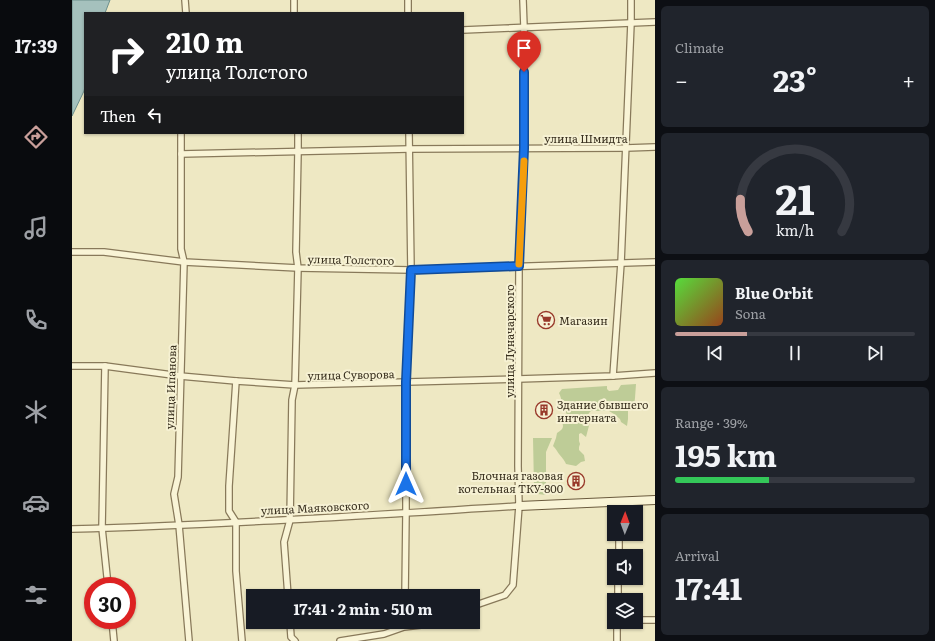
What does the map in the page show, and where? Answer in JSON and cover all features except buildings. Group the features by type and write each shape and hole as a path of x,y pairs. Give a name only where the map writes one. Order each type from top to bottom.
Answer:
{"street":[{"path":"185,0 186,12"},
{"path":"294,0 294,12"},
{"path":"408,0 408,12"},
{"name":"улица Луначарского","path":"480,604 505,595 513,585 519,506 519,266 524,148 523,0"},
{"path":"613,376 621,263 631,0"},
{"path":"464,30 655,22"},
{"name":"улица Ипанова","path":"181,134 181,249 184,262 178,477 174,494 179,525 189,641"},
{"path":"287,589 284,542 290,520 292,400 295,385 298,268 296,252 298,134"},
{"path":"405,589 406,382 411,270 409,134"},
{"name":"улица Шмидта","path":"181,154 409,149 655,147"},
{"name":"улица Толстого","path":"72,252 104,252 184,262 298,268 411,270 655,262"},
{"name":"улица Суворова","path":"72,366 105,366 180,376 295,385 613,376 655,373"},
{"path":"105,366 102,528 107,577"},
{"path":"236,381 229,486 229,511 236,522 236,571 242,641"},
{"name":"улица Маяковского","path":"72,529 290,520 519,506 655,500"},
{"path":"627,505 629,501"},
{"path":"643,620 655,620"},
{"path":"113,629 114,641"},
{"path":"290,629 291,637 296,641"},
{"path":"340,641 384,634 394,629"},
{"path":"616,641 617,629"}],"green space":[{"path":"636,384 634,406 628,411 627,426 609,411 591,411 588,415 590,422 586,437 581,433 579,434 579,450 584,455 585,461 576,466 566,464 553,446 557,433 563,427 560,418 564,420 567,418 559,393 562,389 607,386 609,391 618,390 621,385"},
{"path":"533,438 552,438 546,452 546,495 538,494 535,492 534,488"}],"water":[{"path":"72,0 110,0 105,12 84,12 84,91 72,116"}],"slow traffic":[{"path":"519,264 524,161"}],"place":[{"name":"Магазин","path":"546,320"},
{"name":"Здание бывшего интерната","path":"544,410"},
{"name":"Блочная газовая котельная ТКУ-800","path":"576,481"}],"route":[{"path":"406,484 406,382 411,270 519,266 524,148 524,72"}]}
